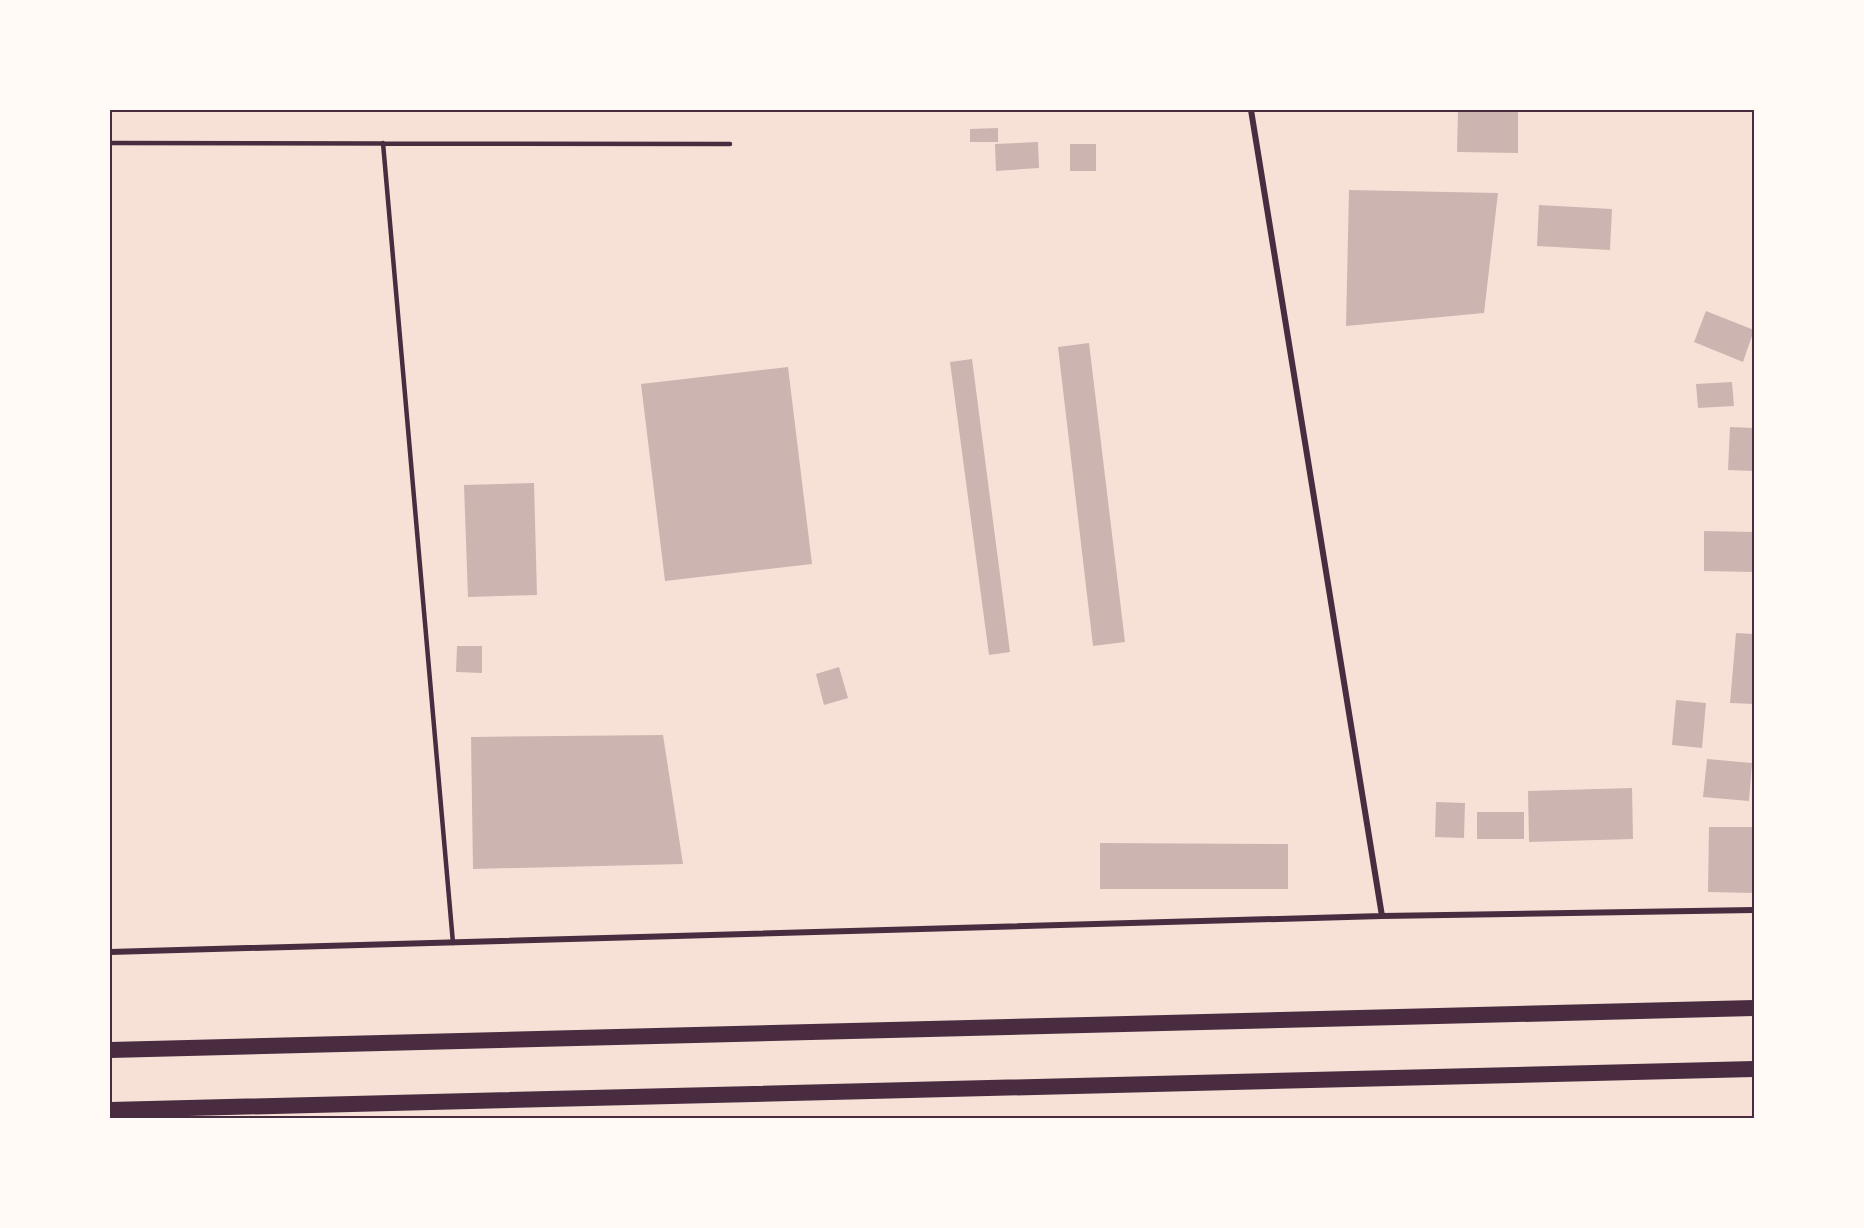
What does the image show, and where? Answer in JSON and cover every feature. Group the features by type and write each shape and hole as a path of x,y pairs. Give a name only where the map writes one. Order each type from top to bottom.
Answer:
{"highway":[{"path":"110,1050 1755,1008"},
{"path":"110,1110 1755,1069"}],"street":[{"path":"1251,110 1382,916"},
{"path":"110,952 1382,916 1755,910"}],"lane":[{"path":"110,143 730,144"},
{"path":"383,144 453,944"}],"building":[{"path":"1458,110 1518,110 1518,153 1457,152"},
{"path":"998,128 998,142 970,142 970,129"},
{"path":"1038,142 1039,168 996,171 995,144"},
{"path":"1070,144 1096,144 1096,171 1070,171"},
{"path":"1349,190 1498,193 1484,313 1346,326"},
{"path":"1539,205 1612,209 1610,250 1537,246"},
{"path":"1706,311 1754,330 1743,362 1694,342"},
{"path":"1089,343 1125,642 1093,646 1058,347"},
{"path":"972,359 1010,652 989,655 950,362"},
{"path":"788,367 812,564 665,581 641,384"},
{"path":"1732,382 1734,406 1698,408 1696,384"},
{"path":"1730,427 1754,428 1754,471 1728,470"},
{"path":"534,483 537,595 468,597 464,485"},
{"path":"1704,531 1754,532 1754,572 1704,571"},
{"path":"1736,633 1754,634 1754,704 1730,703"},
{"path":"457,646 482,646 482,673 456,672"},
{"path":"839,667 848,698 824,705 816,674"},
{"path":"1676,700 1706,703 1702,748 1672,745"},
{"path":"663,735 683,864 473,869 471,737"},
{"path":"1707,759 1752,763 1749,801 1703,797"},
{"path":"1632,788 1633,839 1529,842 1528,791"},
{"path":"1436,802 1465,803 1464,838 1435,837"},
{"path":"1477,812 1524,812 1524,839 1477,839"},
{"path":"1709,827 1754,827 1754,893 1708,892"},
{"path":"1100,843 1288,844 1288,889 1100,889"}]}
